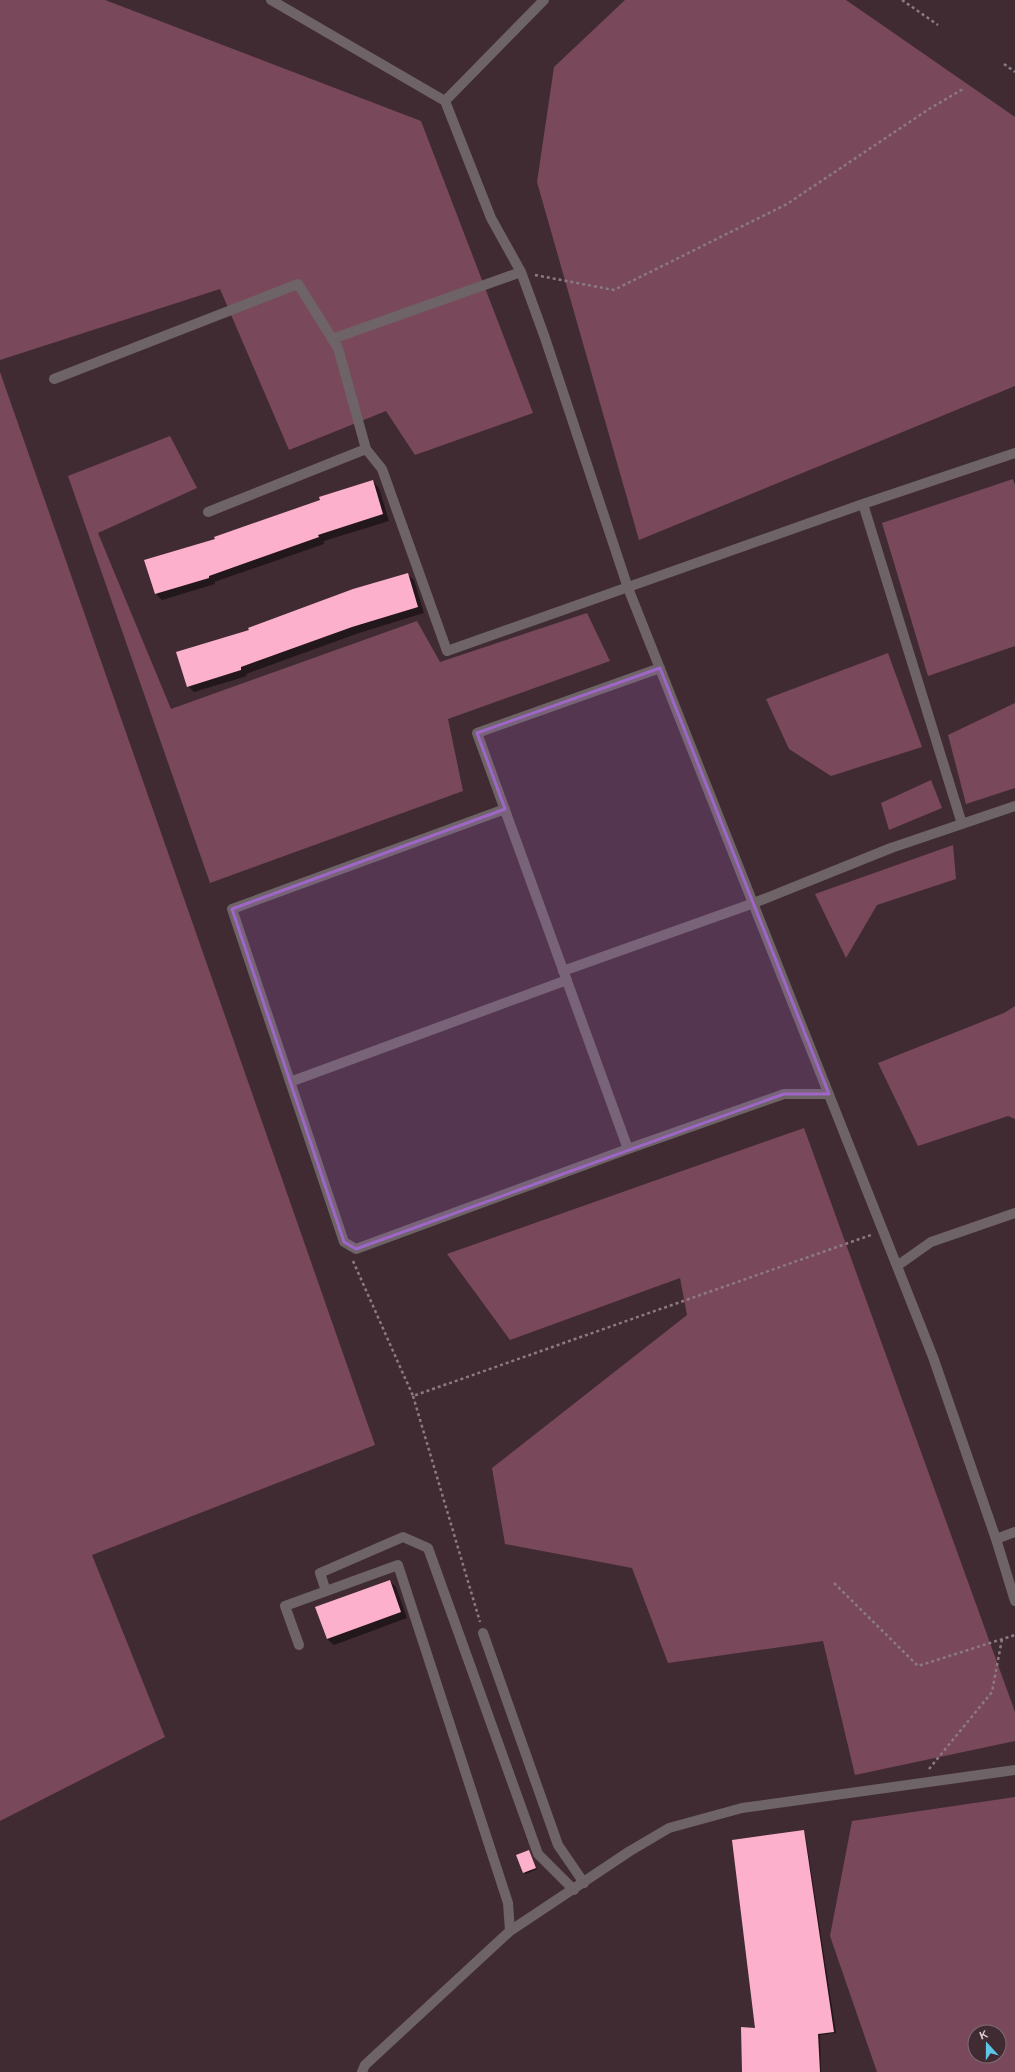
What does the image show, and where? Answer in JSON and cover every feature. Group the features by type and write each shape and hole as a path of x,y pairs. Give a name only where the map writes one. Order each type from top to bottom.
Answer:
{"street":[{"path":"271,0 445,101 492,218 521,272 548,345 628,588 933,1357 996,1539 1015,1601"},
{"path":"445,101 544,0"},
{"path":"332,340 521,272"},
{"path":"54,379 298,284 338,348 366,449 382,470 447,652 863,504 1015,453"},
{"path":"208,512 366,449"},
{"path":"863,504 962,824"},
{"path":"628,1149 478,733 660,668"},
{"path":"290,1082 754,903 891,848 1015,806"},
{"path":"505,809 232,909 344,1242 356,1249 628,1149 784,1094 829,1094"},
{"path":"897,1266 931,1242 1015,1213"},
{"path":"996,1539 1015,1532"},
{"path":"326,1591 320,1573 403,1536 428,1548 538,1854 574,1890"},
{"path":"299,1645 285,1606 398,1565 508,1903 510,1931"},
{"path":"483,1633 558,1845 584,1883"},
{"path":"362,2072 365,2065 510,1931 574,1890 630,1851 669,1828 742,1808 1015,1770"}],"path":[{"path":"902,0 938,25"},
{"path":"1004,64 1015,72"},
{"path":"521,272 614,290 787,204 929,109 963,89"},
{"path":"413,1396 883,1231"},
{"path":"344,1242 413,1396 483,1633"},
{"path":"834,1583 918,1666 1015,1634"},
{"path":"917,1783 992,1692 1002,1639"}],"highlighted area":[{"path":"660,668 829,1094 784,1094 356,1249 344,1242 232,909 505,809 477,733"}],"shaded area":[{"path":"0,0 105,0 421,121 533,413 415,455 386,411 289,450 220,289 0,360"},
{"path":"625,0 846,0 1015,117 1015,386 639,540 537,182 554,67"},
{"path":"0,372 375,1445 92,1555 165,1737 0,1821"},
{"path":"170,436 197,488 98,533 171,709 417,621 440,662 587,613 610,661 448,719 463,791 210,883 68,476"},
{"path":"1013,479 1015,485 1015,646 928,676 882,523"},
{"path":"888,653 922,747 831,776 789,749 766,699"},
{"path":"1015,703 1015,788 966,804 948,735"},
{"path":"931,780 942,808 889,830 881,803"},
{"path":"953,845 956,879 877,905 846,958 815,894"},
{"path":"1015,1006 1015,1119 1008,1116 918,1146 878,1063 1004,1013"},
{"path":"804,1128 1015,1712 1015,1741 855,1775 823,1641 668,1663 632,1568 505,1544 492,1468 687,1315 680,1278 510,1340 447,1254"},
{"path":"1015,1797 1015,2072 877,2072 830,1936 852,1821"}],"building":[{"path":"373,480 383,514 318,535 319,537 209,576 209,578 155,594 144,560 215,539 214,537 320,500 319,497"},
{"path":"408,573 418,607 352,627 241,667 241,670 187,687 176,652 249,630 248,628 353,589"},
{"path":"390,1580 401,1612 327,1639 315,1607"},
{"path":"804,1830 834,2032 818,2034 820,2072 742,2072 741,2027 755,2028 732,1840"},
{"path":"529,1850 536,1868 523,1873 516,1855"}]}
